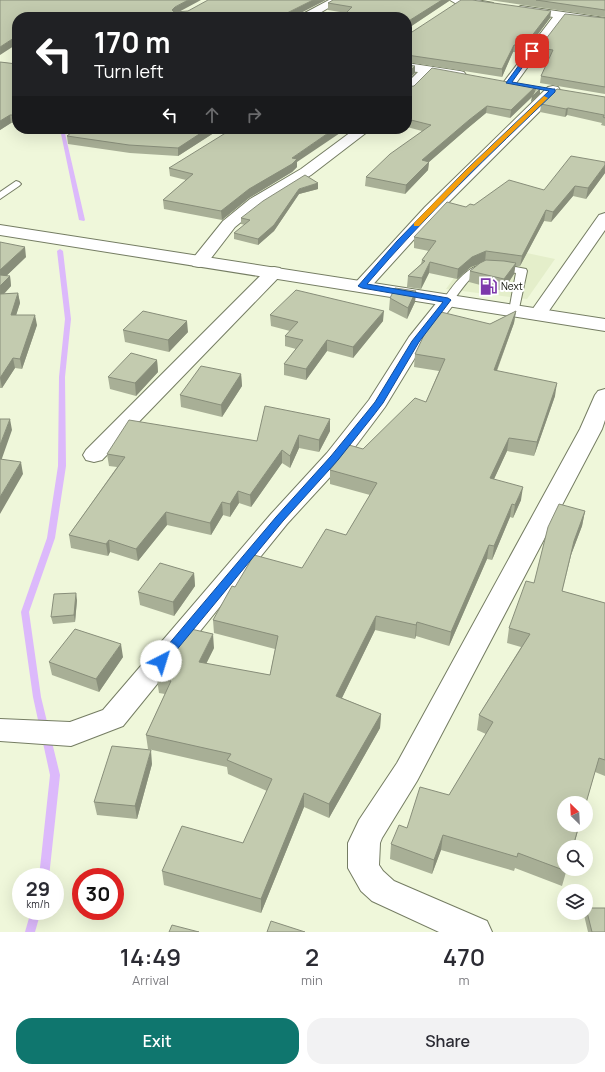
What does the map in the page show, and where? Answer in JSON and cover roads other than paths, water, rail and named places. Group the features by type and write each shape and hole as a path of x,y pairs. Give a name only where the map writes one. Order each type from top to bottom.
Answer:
{"street":[{"path":"314,12 337,0"},
{"path":"456,2 560,14 605,21"},
{"path":"509,83 560,14"},
{"path":"412,68 474,77"},
{"path":"412,85 428,70"},
{"path":"495,80 524,85"},
{"path":"362,286 399,242 469,171 553,90"},
{"path":"199,262 229,224 256,202 306,172 357,134"},
{"path":"538,314 605,218"},
{"path":"0,230 605,325"},
{"path":"94,455 274,272"},
{"path":"1,730 71,734 113,718 279,519 335,458 378,403 416,341 448,300"},
{"path":"475,932 383,891 372,880 364,868 364,842 407,772 591,429 605,395"}],"lane":[{"path":"0,196 16,184"},
{"path":"448,300 466,276 480,266 500,266 522,271 514,310"}],"waterway":[{"path":"63,134 82,220"},
{"path":"45,868 55,775 37,697 25,612 51,538 62,466 62,377 68,319 60,251"},
{"path":"30,932 33,920"}],"place":[{"name":"Next","path":"488,286"}]}
